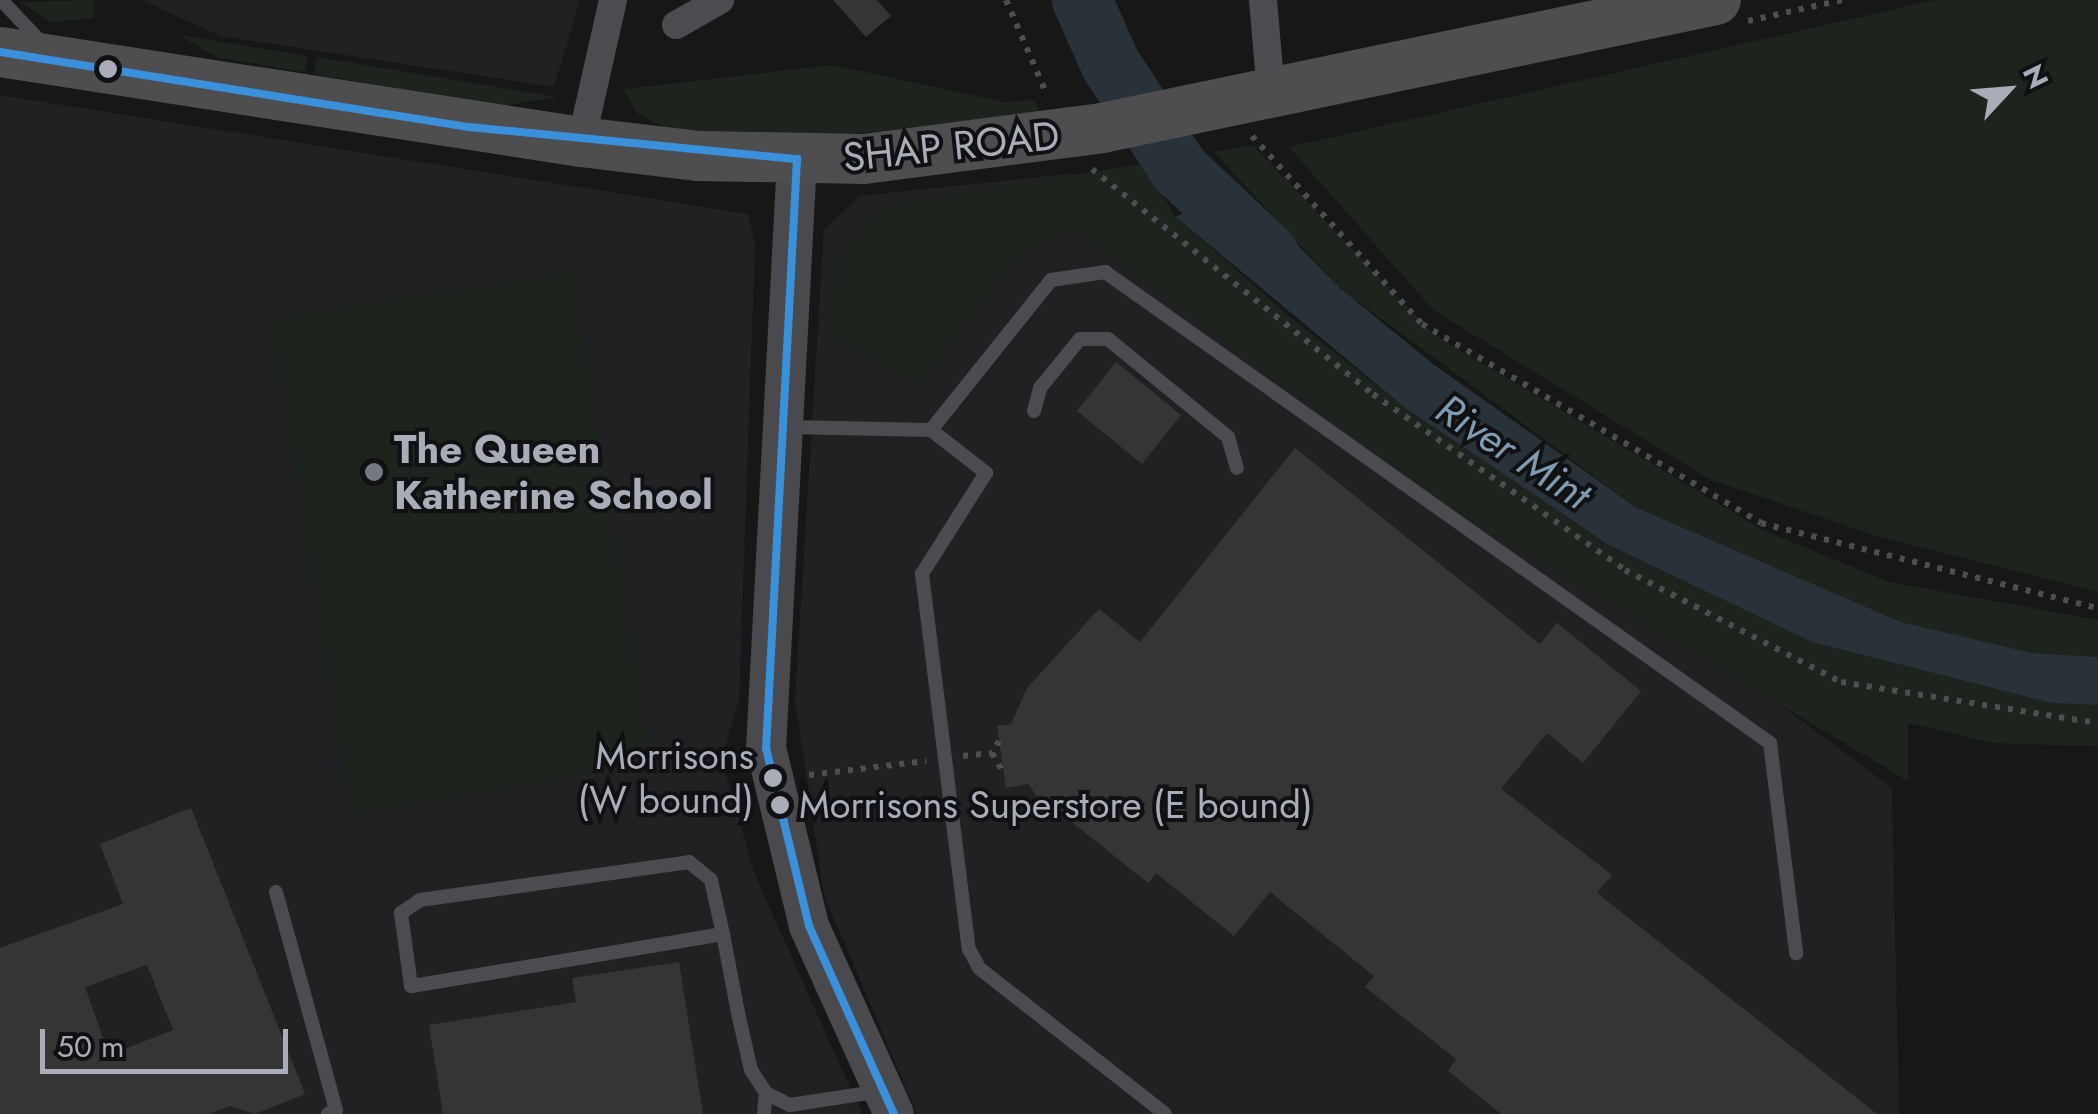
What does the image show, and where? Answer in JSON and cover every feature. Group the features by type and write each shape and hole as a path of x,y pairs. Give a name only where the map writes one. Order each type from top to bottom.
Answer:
{"highway":[{"name":"SHAP ROAD","path":"0,52 580,142 797,160 1093,148 1186,112 1716,0"}],"street":[{"path":"580,142 613,0"},
{"path":"676,25 720,0"},
{"path":"1263,0 1271,94"},
{"path":"797,160 778,426 771,780 809,926 889,1103"}],"lane":[{"path":"1,0 57,58"},
{"path":"930,430 1051,280 1105,272 1770,742 1796,953"},
{"path":"1034,411 1040,388 1080,340 1108,339 1228,437 1238,468"},
{"path":"778,426 930,430 986,472 922,574 969,949 979,968 1165,1114"},
{"path":"723,934 411,986 401,913 420,900 688,862 710,880 723,934 752,1070 766,1093 790,1105 889,1103"},
{"path":"276,892 336,1110 328,1114"},
{"path":"764,1114 766,1093"}],"path":[{"path":"1006,0 1054,112"},
{"path":"1093,148 1373,394 1625,570 1841,682 2098,723"},
{"path":"1264,148 1422,324 1761,523 2098,608"},
{"path":"771,780 992,752 999,742"},
{"path":"992,752 1003,772"}],"shaded area":[{"path":"94,0 93,18 51,22 20,2"},
{"path":"141,0 580,0 554,87 221,36"},
{"path":"1935,0 2098,0 2098,592 1877,536 1711,480 1433,310 1289,147"},
{"path":"179,35 307,56 305,72 216,57"},
{"path":"317,57 558,97 499,106 314,74"},
{"path":"833,65 1004,102 1035,100 1039,114 832,136 742,134 669,129 638,114 623,89"},
{"name":"The Queen Katherine School","path":"0,95 748,214 755,245 739,700 721,759 755,875 862,1114 0,1114"},
{"path":"1253,145 1433,334 1763,530 1889,582 2098,620 2098,657 2032,653 1901,622 1637,508 1340,288 1214,152"},
{"path":"1143,164 1176,217 1290,317 1404,407 1609,545 1812,642 2052,703 2098,705 2098,746 1992,743 1908,723 1908,781 1469,519 1073,230 1019,256 920,384 828,333 842,253 886,205"},
{"path":"1068,174 1892,788 1899,1114 917,1114 824,895 795,699 824,230 859,196"},
{"path":"572,272 652,762 351,815 271,319"}],"water":[{"path":"1237,183 1340,288 1433,364 1637,508 1901,622 2032,653 2098,657 2098,705 2052,703 1812,642 1609,545 1404,407 1176,217"}],"building":[{"path":"833,0 877,0 891,16 866,37"},
{"path":"1116,362 1181,415 1142,464 1077,411"},
{"path":"1295,448 1540,644 1557,623 1641,691 1583,763 1547,733 1501,789 1612,875 1597,893 1877,1114 1501,1114 1448,1071 1456,1059 1365,987 1374,976 1270,892 1234,936 1156,873 1148,883 1062,814 1047,815 1029,784 1006,788 997,726 1011,724 1027,688 1099,609 1140,642"},
{"path":"191,808 305,1094 255,1114 230,1106 209,1114 0,1114 0,948 123,904 100,844","holes":["147,965 173,1030 109,1055 85,987"]},
{"path":"679,962 703,1114 443,1114 429,1025 576,1002 572,978"}],"waterway":[{"name":"River Mint","path":"1082,0 1111,65 1179,169 1269,254"}],"transit line":[{"path":"0,52 469,127 797,159 766,748 809,926 894,1114"}],"place":[{"name":"The Queen Katherine School","path":"374,472"},
{"name":"Morrisons (W bound)","path":"773,778"},
{"name":"Morrisons Superstore (E bound)","path":"780,805"}]}
